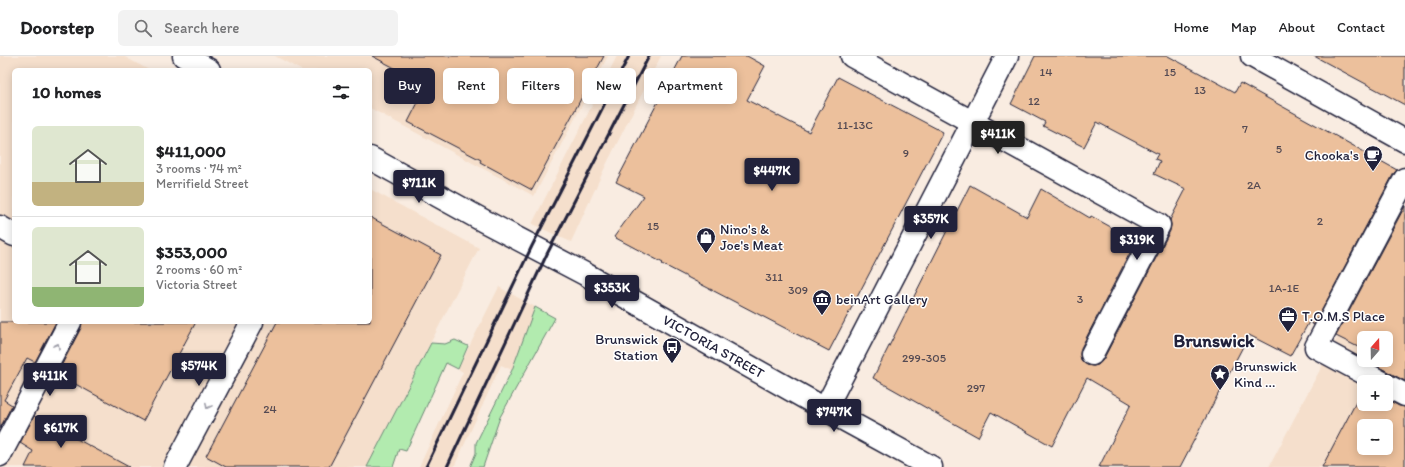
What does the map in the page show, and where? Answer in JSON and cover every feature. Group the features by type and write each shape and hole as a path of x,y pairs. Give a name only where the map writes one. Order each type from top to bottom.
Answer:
{"street":[{"path":"184,56 204,68"},
{"path":"852,56 1159,225 1092,354"},
{"path":"825,409 1007,56"},
{"path":"1264,59 1405,141"},
{"name":"VICTORIA STREET","path":"372,159 484,221 585,274 925,465"},
{"path":"1368,375 1316,347 1405,179"},
{"path":"0,227 12,234"},
{"path":"0,455 69,324"},
{"path":"175,467 251,324"},
{"path":"1393,388 1405,394"}],"shaded area":[{"path":"0,56 123,56 145,68 12,68 12,324 372,324 372,190 479,248 367,467 0,467"},
{"path":"275,56 608,56 602,68 582,68 583,104 534,196 372,109 372,68 297,68"},
{"path":"617,56 661,56 655,68 644,68 644,90 606,165 571,242 532,224 593,104 636,104 636,68 611,68"},
{"path":"1405,212 1405,467 1269,467 1307,394"},
{"path":"499,287 535,307 512,370 501,365 454,467 419,467 463,372 458,369"}],"green space":[{"path":"535,307 555,318 500,417 483,467 470,467 476,453 476,443 512,370"},
{"path":"455,340 468,346 458,369 446,363 406,451 399,449 393,467 367,467 431,343 445,344"}],"building":[{"path":"372,56 604,56 598,68 582,68 582,97 532,190 480,162 481,160 408,122 417,104 435,104 435,68 395,68"},
{"path":"682,56 747,56 765,66 747,100 809,132 838,77 943,132 829,351 662,264 663,263 614,237 644,196 616,182 657,104 737,104 737,68 676,68"},
{"path":"1035,56 1168,56 1235,92 1240,83 1397,170 1394,173 1314,325 1309,322 1290,356 1249,335 1180,467 1099,467 1131,404 1087,378 1052,446 991,412 978,437 873,378 970,185 1027,217 1041,189 1090,218 1091,216 1136,241 1081,348 1081,360 1087,365 1098,365 1103,360 1170,231 1170,220 1186,189 1154,174 1160,161 1155,159 1158,154 1097,122 1084,147 1043,126 1045,122 1011,104"},
{"path":"1314,56 1405,56 1405,105"},
{"path":"1405,206 1405,381 1379,367 1393,367 1393,331 1357,331 1357,346 1336,336"},
{"path":"372,218 441,255 329,467 226,467 206,456 276,324 372,324"},
{"path":"0,322 12,322 12,324 55,324 35,362 27,358 4,400 12,405 0,428"},
{"path":"82,324 195,324 143,421 57,374"},
{"path":"1357,400 1357,411 1393,411 1393,403 1405,407 1405,467 1322,467"},
{"path":"34,416 129,467 25,467 33,451 20,443"}],"railway":[{"path":"426,467 532,246 629,56"},
{"path":"447,467 547,254 649,56"}],"place":[{"name":"Chooka's","path":"1373,172"},
{"name":"Nino's & Joe's Meat","path":"706,254"},
{"name":"beinArt Gallery","path":"822,316"},
{"name":"T.O.M.S Place","path":"1288,333"},
{"name":"Brunswick Station","path":"672,364"},
{"name":"Brunswick Kind ...","path":"1220,391"}],"district":[{"name":"Brunswick","path":"1214,341"}]}
